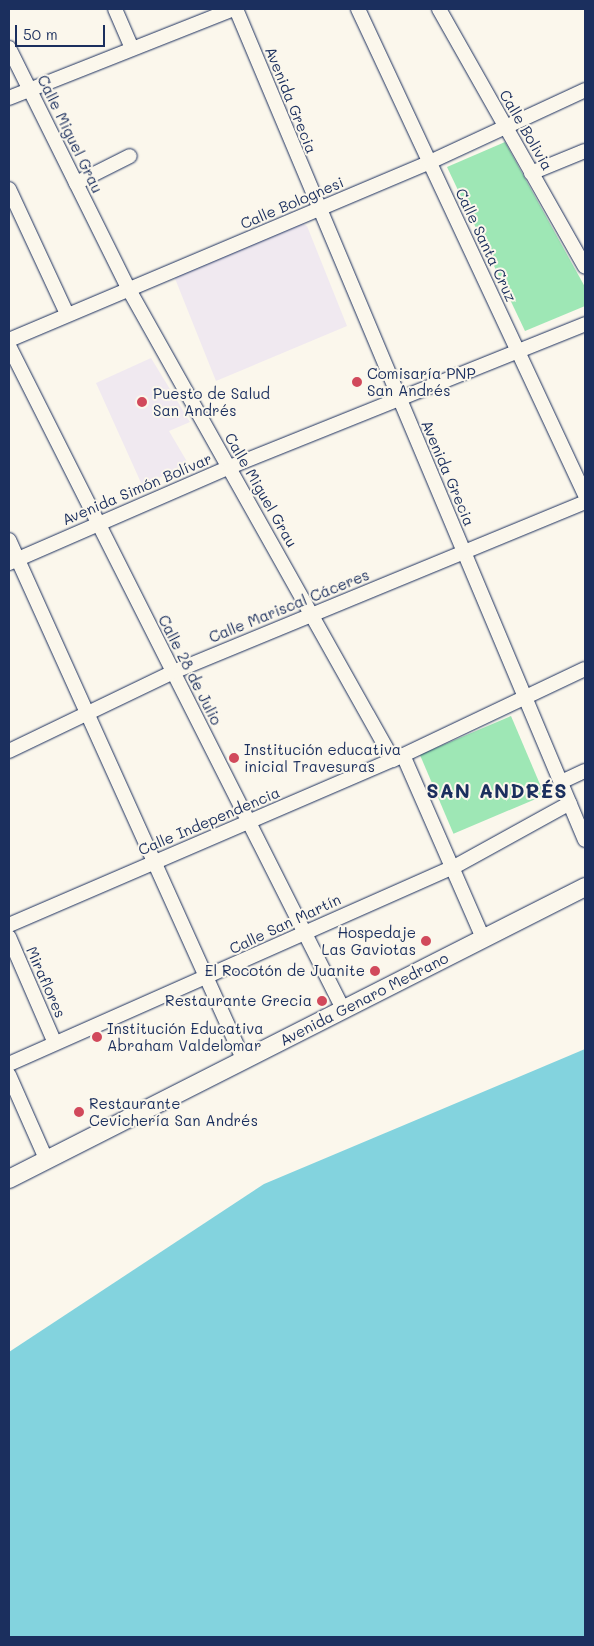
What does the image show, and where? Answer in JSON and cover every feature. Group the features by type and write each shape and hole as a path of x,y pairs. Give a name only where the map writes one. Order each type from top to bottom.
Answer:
{"main road":[{"name":"Avenida Genaro Medrano","path":"9,1179 585,887"}],"street":[{"path":"115,9 131,46"},
{"path":"9,98 131,46 235,9"},
{"name":"Avenida Grecia","path":"235,9 318,210 585,840"},
{"name":"Calle Santa Cruz","path":"358,9 585,495"},
{"name":"Calle Bolivia","path":"439,9 585,267"},
{"name":"Calle Miguel Grau","path":"9,48 128,288 313,614 398,758 454,867 483,938"},
{"name":"Calle Bolognesi","path":"9,340 128,288 430,162 585,90"},
{"path":"531,173 585,151"},
{"path":"76,183 130,156"},
{"path":"9,189 67,314"},
{"name":"Avenida Simón Bolívar","path":"13,561 230,467 585,324"},
{"name":"Calle 28 de Julio","path":"9,346 343,1009"},
{"name":"Calle Mariscal Cáceres","path":"9,751 173,672 585,502"},
{"path":"9,540 13,561 87,713 244,1060"},
{"name":"Calle Independencia","path":"9,925 398,758 585,669"},
{"path":"561,782 585,771"},
{"name":"Calle San Martín","path":"9,1064 54,1041 206,978 304,931 454,867 570,803"},
{"name":"Miraflores","path":"9,937 54,1041"},
{"path":"9,1075 47,1161"}],"shaded area":[{"path":"301,223 307,226 347,326 216,381 174,276"},
{"name":"Puesto de Salud San Andrés","path":"151,358 190,422 169,431 189,465 142,485 96,383"}],"green space":[{"path":"505,142 585,287 585,306 525,331 447,167"},
{"path":"511,716 545,795 453,834 420,755"}],"water":[{"path":"585,1049 585,1637 9,1637 9,1352 264,1184"}],"place":[{"name":"Comisaría PNP San Andrés","path":"357,382"},
{"name":"Puesto de Salud San Andrés","path":"142,402"},
{"name":"Institución educativa inicial Travesuras","path":"234,758"},
{"name":"Hospedaje Las Gaviotas","path":"426,941"},
{"name":"El Rocotón de Juanite","path":"375,971"},
{"name":"Restaurante Grecia","path":"322,1001"},
{"name":"Institución Educativa Abraham Valdelomar","path":"97,1037"},
{"name":"Restaurante Cevichería San Andrés","path":"79,1112"}],"district":[{"name":"SAN ANDRÉS","path":"497,790"}]}
